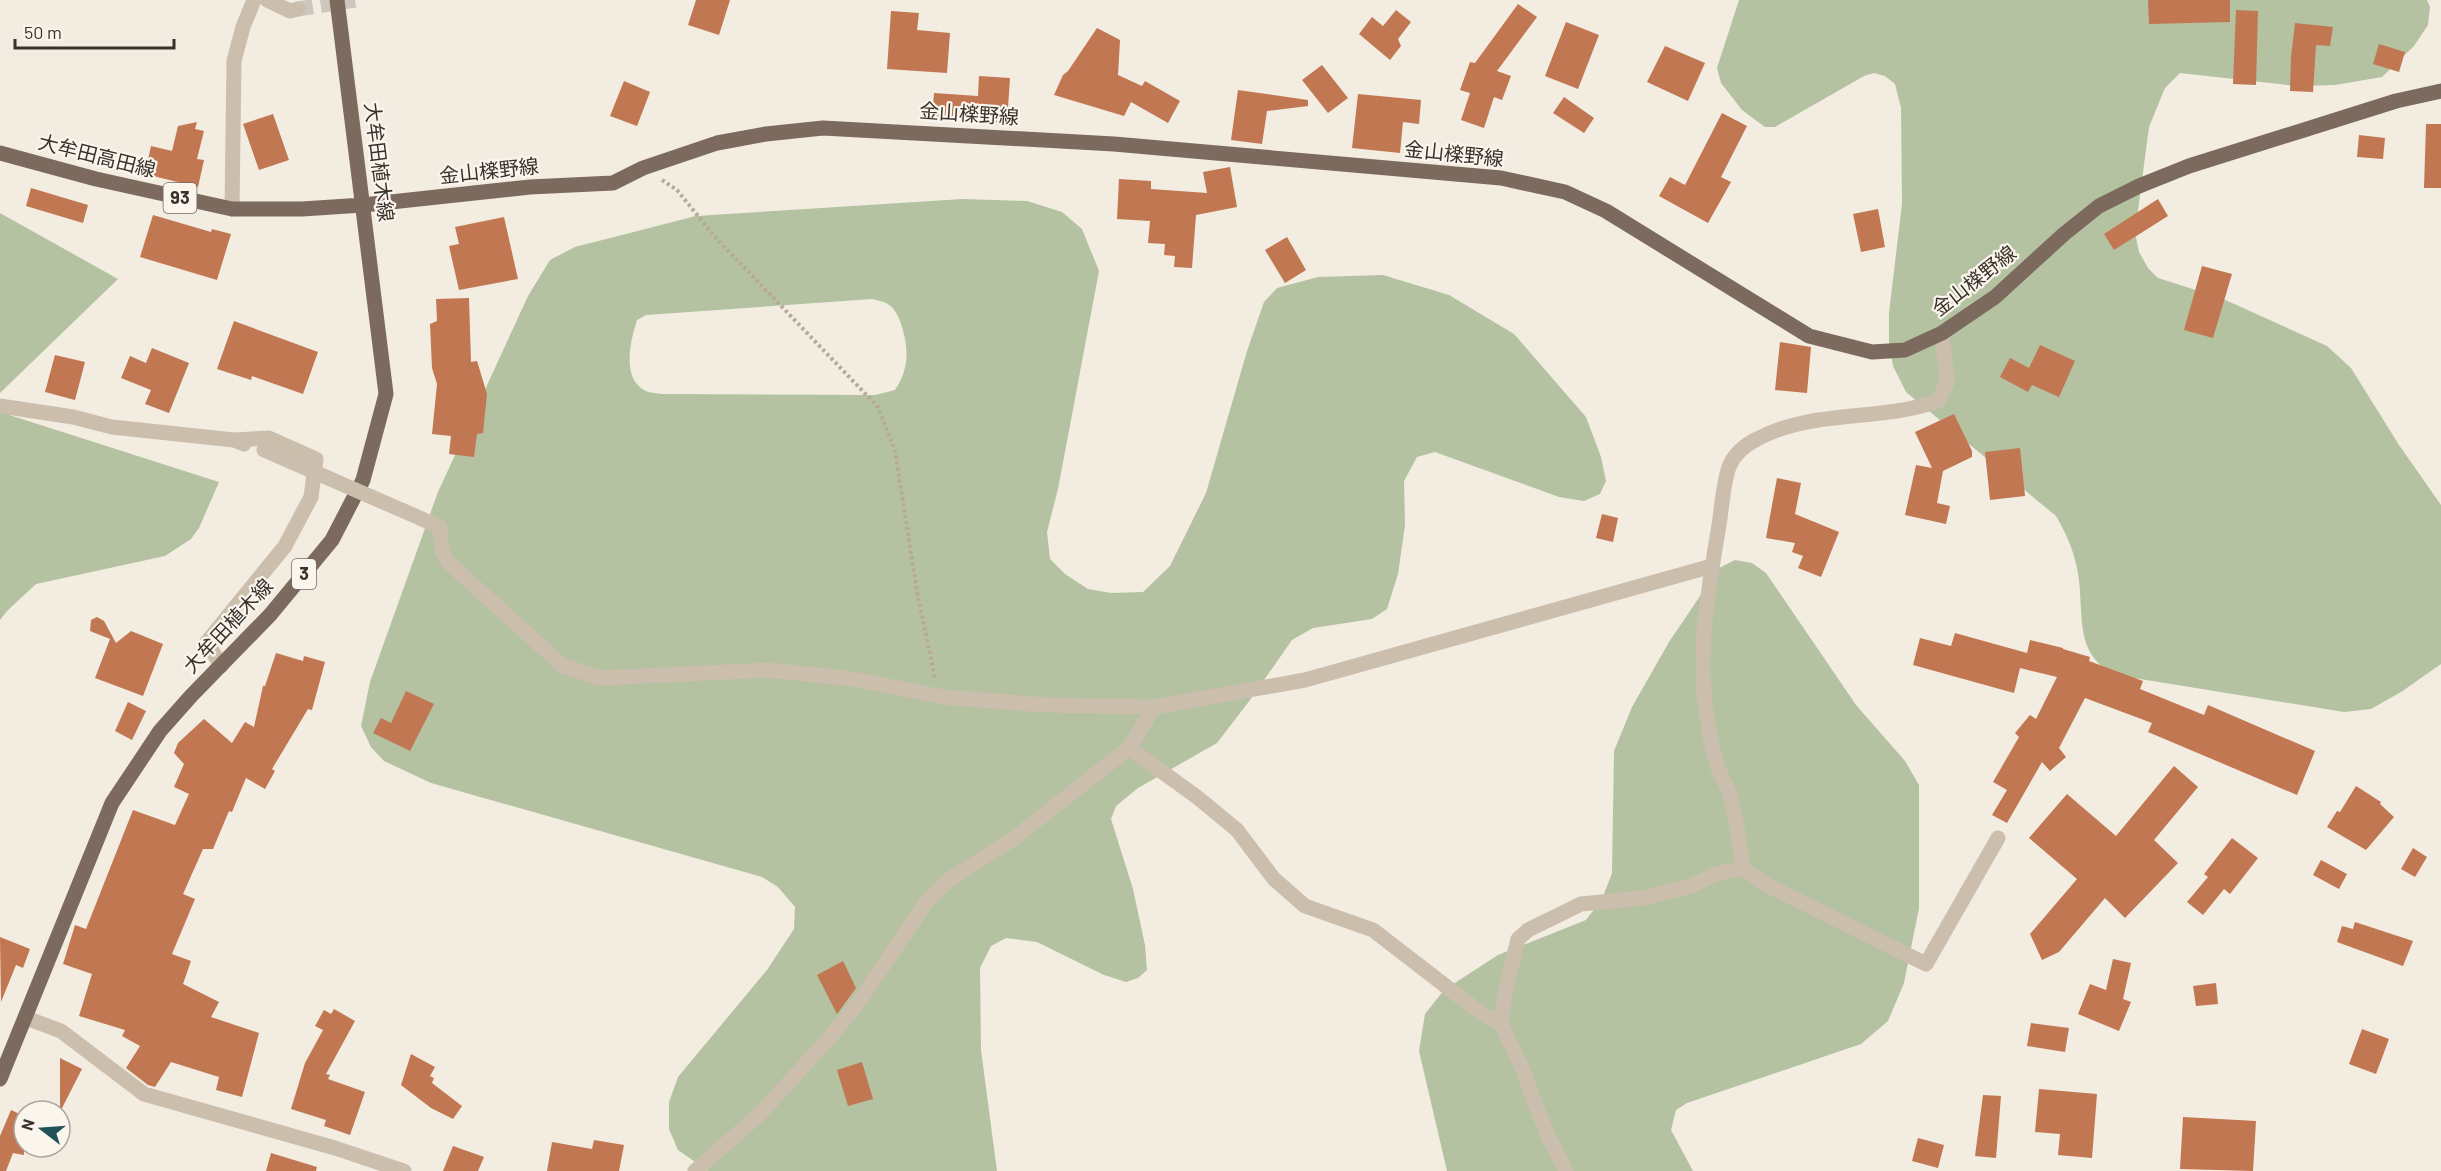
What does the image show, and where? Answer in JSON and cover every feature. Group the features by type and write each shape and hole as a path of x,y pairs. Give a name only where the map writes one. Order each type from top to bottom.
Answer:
{"main road":[{"name":"大牟田植木線","path":"0,1079 112,802 160,731 270,615 332,540 363,480 386,394 337,0"},
{"name":"金山檪野線","path":"363,205 530,188 613,183 644,168 717,143 766,134 823,128 1114,144 1501,178 1564,192 1606,211 1809,336 1872,352 1905,350 1942,333 1995,297 2064,234 2099,206 2139,186 2189,166 2396,100 2441,91"},
{"name":"大牟田高田線","path":"0,153 96,179 232,209 302,209 363,205"}],"street":[{"path":"232,209 234,61 243,27 254,0"},
{"path":"267,0 290,11 298,9"},
{"path":"1942,333 1947,382 1938,401 1894,412 1840,415 1786,426 1756,439 1737,453 1729,468 1712,566 1703,643 1706,709 1717,766 1728,791 1736,820 1743,868 1763,883 1926,964 1998,838"},
{"path":"0,406 62,415 112,427 234,440 269,438 316,459 311,497 285,546 207,642 221,666"},
{"path":"234,440 264,450 440,527 442,551 448,562 562,666 601,678 768,670 852,680 939,696 1045,705 1154,707 1305,680 1712,566"},
{"path":"695,1171 760,1114 831,1036 858,1003 927,901 950,879 1012,839 1129,748 1154,707"},
{"path":"1129,748 1197,797 1237,830 1274,879 1305,906 1373,930 1478,1011 1501,1024"},
{"path":"1566,1171 1547,1134 1519,1061 1501,1024 1506,988 1518,939 1528,930 1581,904 1643,898 1691,886 1716,874 1743,868"},
{"path":"26,1018 61,1031 144,1094 335,1148 404,1171"}],"path":[{"path":"644,168 677,190 715,237 878,407 896,451 918,597 939,696"}],"green space":[{"path":"1739,0 2427,0 2430,7 2428,25 2414,46 2382,77 2335,85 2296,86 2180,73 2165,88 2149,127 2135,233 2139,252 2148,268 2158,278 2221,298 2327,346 2351,368 2399,445 2441,505 2441,664 2401,692 2371,709 2344,712 2122,676 2106,668 2094,658 2083,632 2075,561 2069,541 2056,516 1906,392 1893,366 1889,344 1889,313 1902,204 1901,108 1895,84 1885,76 1874,73 1864,76 1775,127 1765,127 1742,110 1721,83 1717,68"},
{"path":"963,199 1027,201 1062,212 1082,229 1099,271 1058,489 1047,532 1050,559 1065,574 1088,589 1111,593 1143,592 1170,566 1206,493 1247,351 1264,302 1277,288 1318,277 1383,275 1449,295 1514,334 1586,417 1601,457 1606,481 1600,494 1584,501 1559,497 1435,452 1417,457 1404,481 1405,525 1398,574 1387,609 1372,619 1313,628 1292,640 1217,743 1138,788 1116,806 1111,819 1133,889 1145,945 1147,970 1138,978 1126,982 1104,975 1037,942 1006,938 991,946 980,968 981,1050 997,1171 708,1171 678,1150 669,1129 669,1102 678,1077 767,970 794,929 795,907 778,887 762,877 431,783 384,761 371,747 361,726 370,682 438,492 528,296 550,260 575,247 696,216","holes":["872,299 886,303 893,309 900,321 905,339 906,365 895,390 875,395 662,394 644,390 632,376 630,367 632,337 637,320 646,315"]},
{"path":"0,213 118,279 0,393"},
{"path":"0,412 219,482 199,528 191,539 165,556 36,584 0,620"},
{"path":"1735,560 1752,563 1766,573 1856,705 1905,761 1919,785 1919,908 1904,983 1888,1021 1861,1044 1687,1103 1676,1110 1671,1130 1693,1171 1447,1171 1419,1051 1425,1014 1444,990 1498,955 1586,920 1602,899 1612,873 1614,751 1632,707 1669,642 1719,568"}],"building":[{"path":"696,0 730,0 719,35 688,25"},
{"path":"2148,0 2230,0 2230,22 2149,24"},
{"path":"1518,4 1537,17 1497,71 1511,76 1502,100 1494,97 1484,128 1461,120 1470,93 1460,90 1470,62 1475,63"},
{"path":"1396,10 1411,22 1398,39 1401,46 1390,60 1359,34 1372,17 1383,26"},
{"path":"2236,10 2258,11 2256,85 2233,84"},
{"path":"891,11 919,13 917,30 950,33 947,73 887,69"},
{"path":"1566,22 1599,35 1578,89 1545,76"},
{"path":"2295,23 2333,27 2330,46 2316,45 2313,92 2290,91"},
{"path":"1097,28 1120,40 1118,75 1142,86 1145,81 1180,101 1168,123 1131,102 1124,116 1054,95 1063,75"},
{"path":"2379,44 2405,52 2399,72 2373,64"},
{"path":"1665,46 1705,63 1688,101 1647,82"},
{"path":"1322,65 1348,98 1328,113 1302,80"},
{"path":"979,76 1010,78 1007,123 932,117 934,93 978,96"},
{"path":"624,81 650,92 637,126 610,116"},
{"path":"1238,90 1308,100 1308,106 1267,111 1262,144 1231,140"},
{"path":"1358,94 1421,100 1419,124 1403,122 1400,153 1352,148"},
{"path":"1564,97 1594,118 1584,133 1553,113"},
{"path":"1722,113 1747,126 1721,177 1731,182 1708,223 1659,196 1670,177 1685,185"},
{"path":"273,114 289,160 259,170 243,124"},
{"path":"197,122 195,129 204,131 197,159 204,160 198,187 145,174 151,146 172,151 178,126"},
{"path":"2426,124 2441,124 2441,188 2424,188"},
{"path":"2359,135 2385,138 2383,159 2357,157"},
{"path":"1230,167 1237,207 1196,215 1192,268 1174,267 1175,256 1164,255 1165,244 1148,243 1150,221 1117,219 1119,179 1151,181 1151,189 1207,193 1203,172"},
{"path":"31,188 88,205 83,223 26,206"},
{"path":"2158,199 2168,216 2114,250 2104,234"},
{"path":"1878,209 1885,247 1861,252 1853,214"},
{"path":"153,215 211,232 212,229 231,234 217,280 140,257"},
{"path":"504,217 518,279 459,290 449,246 459,244 455,227"},
{"path":"1287,237 1306,270 1285,283 1265,250"},
{"path":"2202,266 2232,274 2213,338 2184,330"},
{"path":"469,298 471,362 477,361 487,394 483,433 477,434 474,457 449,454 451,436 432,434 437,384 432,368 430,324 437,321 436,299"},
{"path":"234,321 318,352 303,394 252,376 251,380 217,369"},
{"path":"1780,342 1811,347 1807,393 1775,390"},
{"path":"2040,345 2075,361 2059,397 2032,385 2028,392 2000,377 2010,358 2029,368"},
{"path":"152,348 189,363 169,413 145,404 151,390 121,378 130,356 146,363"},
{"path":"55,355 85,362 75,400 45,392"},
{"path":"1954,414 1972,451 1972,457 1943,471 1937,503 1950,506 1946,524 1905,515 1916,465 1932,468 1915,432"},
{"path":"2020,448 2025,496 1990,500 1985,452"},
{"path":"1777,478 1801,483 1795,514 1839,532 1821,577 1798,568 1803,556 1792,552 1795,543 1766,538"},
{"path":"1602,514 1618,518 1613,542 1596,538"},
{"path":"97,617 104,621 116,643 131,631 163,644 143,696 95,678 110,639 90,631 91,620"},
{"path":"1955,633 2027,653 2030,640 2063,648 2090,657 2089,661 2143,681 2140,689 2204,715 2208,705 2315,751 2297,795 2148,732 2152,723 2085,698 2059,748 2066,757 2050,771 2042,762 2007,823 1992,815 2007,790 1993,782 2019,737 2015,733 2030,715 2036,719 2057,677 2020,668 2014,693 1913,665 1920,638 1951,646"},
{"path":"276,653 303,661 304,656 325,662 312,710 308,709 272,769 275,771 265,789 246,778 213,849 203,849 183,894 195,899 172,954 191,961 183,984 219,1002 211,1017 259,1033 242,1097 216,1090 219,1077 171,1062 155,1087 148,1085 126,1068 140,1046 122,1036 125,1030 79,1016 92,974 63,964 75,925 86,929 133,810 175,825 189,794 174,787 184,764 174,753 178,743 204,719 232,743 245,722 254,727 263,686 265,686"},
{"path":"406,691 434,704 410,751 373,733 381,718 391,723"},
{"path":"128,702 146,711 132,740 115,731"},
{"path":"2174,766 2198,787 2154,840 2178,863 2125,918 2105,898 2059,952 2042,960 2030,934 2077,879 2029,838 2067,794 2116,836"},
{"path":"2356,786 2381,802 2380,804 2394,817 2366,850 2327,827 2337,811 2340,812"},
{"path":"2232,838 2258,858 2230,894 2224,889 2203,915 2187,902 2208,877 2204,874"},
{"path":"2413,848 2427,857 2415,877 2401,869"},
{"path":"2321,860 2347,874 2339,889 2313,875"},
{"path":"2355,922 2413,941 2403,966 2337,942 2342,926 2353,929"},
{"path":"0,937 30,949 23,968 16,965 1,1002"},
{"path":"2113,959 2131,963 2123,999 2131,1002 2119,1031 2078,1014 2090,984 2106,990"},
{"path":"843,961 856,988 837,1014 817,975"},
{"path":"2216,983 2218,1004 2196,1006 2193,986"},
{"path":"334,1009 355,1021 326,1074 330,1075 328,1079 365,1092 350,1135 324,1126 326,1120 291,1109 305,1063 323,1030 315,1026 324,1010 331,1014"},
{"path":"2031,1023 2069,1028 2065,1052 2027,1046"},
{"path":"2362,1029 2389,1039 2376,1074 2349,1064"},
{"path":"411,1054 435,1067 430,1076 434,1078 432,1083 462,1106 453,1119 431,1108 401,1085"},
{"path":"60,1058 82,1069 67,1099 60,1099"},
{"path":"862,1062 873,1099 848,1106 837,1070"},
{"path":"2039,1089 2097,1094 2092,1158 2058,1155 2060,1134 2035,1132"},
{"path":"1983,1095 2001,1096 1996,1158 1975,1156"},
{"path":"11,1110 12,1156 6,1171 0,1171 0,1136"},
{"path":"2183,1117 2256,1121 2253,1171 2180,1169"},
{"path":"1918,1138 1944,1145 1938,1168 1912,1161"},
{"path":"594,1140 624,1145 619,1171 547,1171 552,1142 592,1149"},
{"path":"453,1146 484,1157 478,1171 443,1171"},
{"path":"271,1153 317,1167 316,1171 266,1171"}],"tunnel":[{"path":"298,9 355,0"}]}
